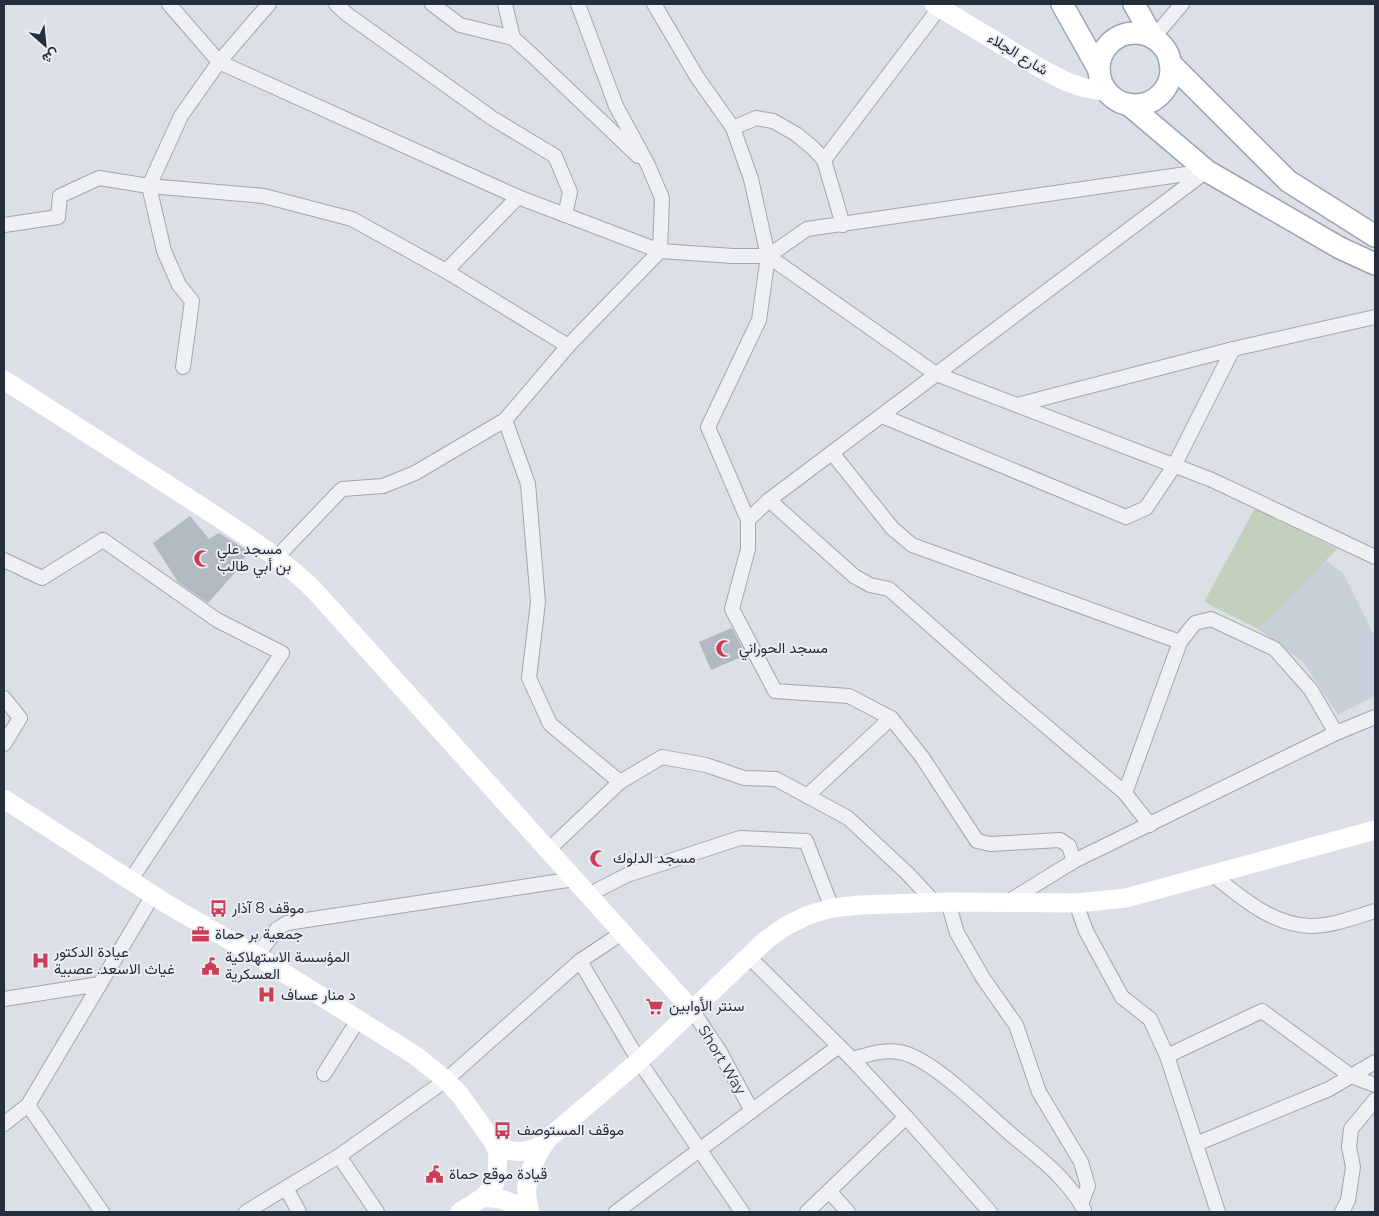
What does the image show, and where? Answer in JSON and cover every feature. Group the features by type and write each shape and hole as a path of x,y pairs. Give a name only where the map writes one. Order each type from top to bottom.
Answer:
{"main road":[{"path":"1062,4 1099,70"},
{"path":"1134,4 1153,38"},
{"name":"شارع الجلاء","path":"937,5 1032,63 1068,82 1085,88 1108,92"},
{"path":"1128,104 1145,103 1160,94 1167,85 1170,74 1170,63 1167,53 1161,44 1143,34 1132,33 1116,38 1104,49 1100,59 1099,70 1101,82 1108,92 1117,100 1128,104 1207,171 1371,266"},
{"path":"1170,63 1288,180 1375,236"},
{"path":"4,380 126,457 277,557 298,574 692,1010"},
{"path":"4,799 153,895 257,956 416,1056 446,1080 460,1095 494,1143 498,1154 499,1165 493,1187 482,1198 460,1212"},
{"path":"494,1143 510,1152 520,1152 538,1147 545,1142 640,1061 766,940 786,926 808,915 832,908 860,905 941,902 1076,903 1126,898 1375,830"},
{"path":"530,1212 526,1190 528,1174 545,1142"},
{"path":"482,1198 505,1200 526,1212"}],"street":[{"path":"169,4 219,62 518,197 660,251 733,256 768,256 807,229 1207,171"},
{"path":"183,367 192,301 179,286 164,251 150,186 181,116 219,62 269,4"},
{"path":"336,4 348,15 492,118 555,156 570,192 565,215"},
{"path":"432,4 460,26 513,38 648,165"},
{"path":"505,4 513,38"},
{"path":"277,557 342,490 383,486 415,473 505,420 568,346 660,251 662,198 648,165 616,106 578,4"},
{"path":"654,4 698,77 733,128 751,179 768,256 759,320 708,427 748,520 748,549 732,609 775,691 849,696 890,718 922,757 977,841 990,844 1060,840 1069,846 1074,861"},
{"path":"1153,38 1182,4"},
{"path":"824,160 937,5"},
{"path":"733,128 756,118 773,121 796,134 813,148 824,160 843,225"},
{"path":"748,520 770,500 1207,171"},
{"path":"4,225 58,218 60,196 99,178 150,186 264,196 352,219 446,271 568,346"},
{"path":"446,271 518,197"},
{"path":"768,256 936,374 1212,480 1375,557"},
{"path":"1017,405 1234,349 1375,317"},
{"path":"882,416 1126,517 1146,508 1174,466 1234,349"},
{"path":"505,420 528,484 538,602 529,678 550,724 620,782"},
{"path":"833,454 892,528 912,545 1180,642"},
{"path":"770,500 854,576 870,585 889,589 1008,694 1125,793 1150,825"},
{"path":"4,560 42,578 104,540 217,620 282,653 130,880"},
{"path":"1125,793 1180,642 1194,623 1211,619 1275,649 1311,690 1336,733"},
{"path":"4,698 20,718 4,744"},
{"path":"1006,903 1074,861 1336,733 1375,717"},
{"path":"807,796 890,718"},
{"path":"548,850 620,782 662,757 706,765 744,778 776,779 848,818 941,902 983,978 1016,1025 1039,1092 1081,1162 1088,1186 1083,1208"},
{"path":"588,895 627,875 740,838 806,841 832,908"},
{"path":"1213,875 1250,904 1278,919 1310,926 1335,923 1375,911"},
{"path":"257,956 278,929 287,923 574,879"},
{"path":"4,1124 28,1105 153,895"},
{"path":"1076,903 1086,931 1122,997 1150,1019 1167,1056 1218,1212"},
{"path":"246,1212 339,1156 446,1080 580,961 622,933"},
{"path":"748,956 852,1059 990,1212"},
{"path":"580,961 640,1061 742,1212"},
{"path":"4,999 100,984"},
{"name":"Short Way","path":"692,1010 720,1052 752,1111"},
{"path":"1167,1056 1262,1011 1351,1076 1375,1085"},
{"path":"324,1074 358,1020"},
{"path":"616,1212 839,1046"},
{"path":"852,1059 893,1050 906,1054 927,1065 949,1081 1059,1176 1083,1208"},
{"path":"1196,1144 1329,1089 1375,1062"},
{"path":"1342,1212 1348,1200 1353,1167 1349,1147 1351,1128 1375,1100"},
{"path":"28,1105 102,1212"},
{"path":"807,1212 906,1117"},
{"path":"339,1156 377,1212"},
{"path":"286,1188 299,1212"},
{"path":"828,1191 848,1212"}],"shaded area":[{"path":"1325,560 1343,573 1375,637 1375,696 1338,715 1303,662 1258,629"}],"green space":[{"path":"1255,508 1337,549 1258,629 1204,602"}],"building":[{"name":"مسجد علي بن أبي طالب","path":"190,516 209,539 219,533 248,551 240,567 208,603 178,582 153,543"},
{"name":"مسجد الحوراني","path":"732,628 746,655 711,670 699,642"}],"place":[{"name":"مسجد علي بن أبي طالب","path":"203,558"},
{"name":"مسجد الحوراني","path":"725,648"},
{"name":"مسجد الدلوك","path":"599,858"},
{"name":"موقف 8 آذار","path":"218,908"},
{"name":"جمعية بر حماة","path":"201,934"},
{"name":"عيادة الدكتور غياث الاسعد. عصبية","path":"40,961"},
{"name":"المؤسسة الاستهلاكية العسكرية","path":"211,966"},
{"name":"د منار عساف","path":"267,995"},
{"name":"سنتر الأوابين","path":"655,1006"},
{"name":"موقف المستوصف","path":"503,1130"},
{"name":"قيادة موقع حماة","path":"435,1174"}]}
